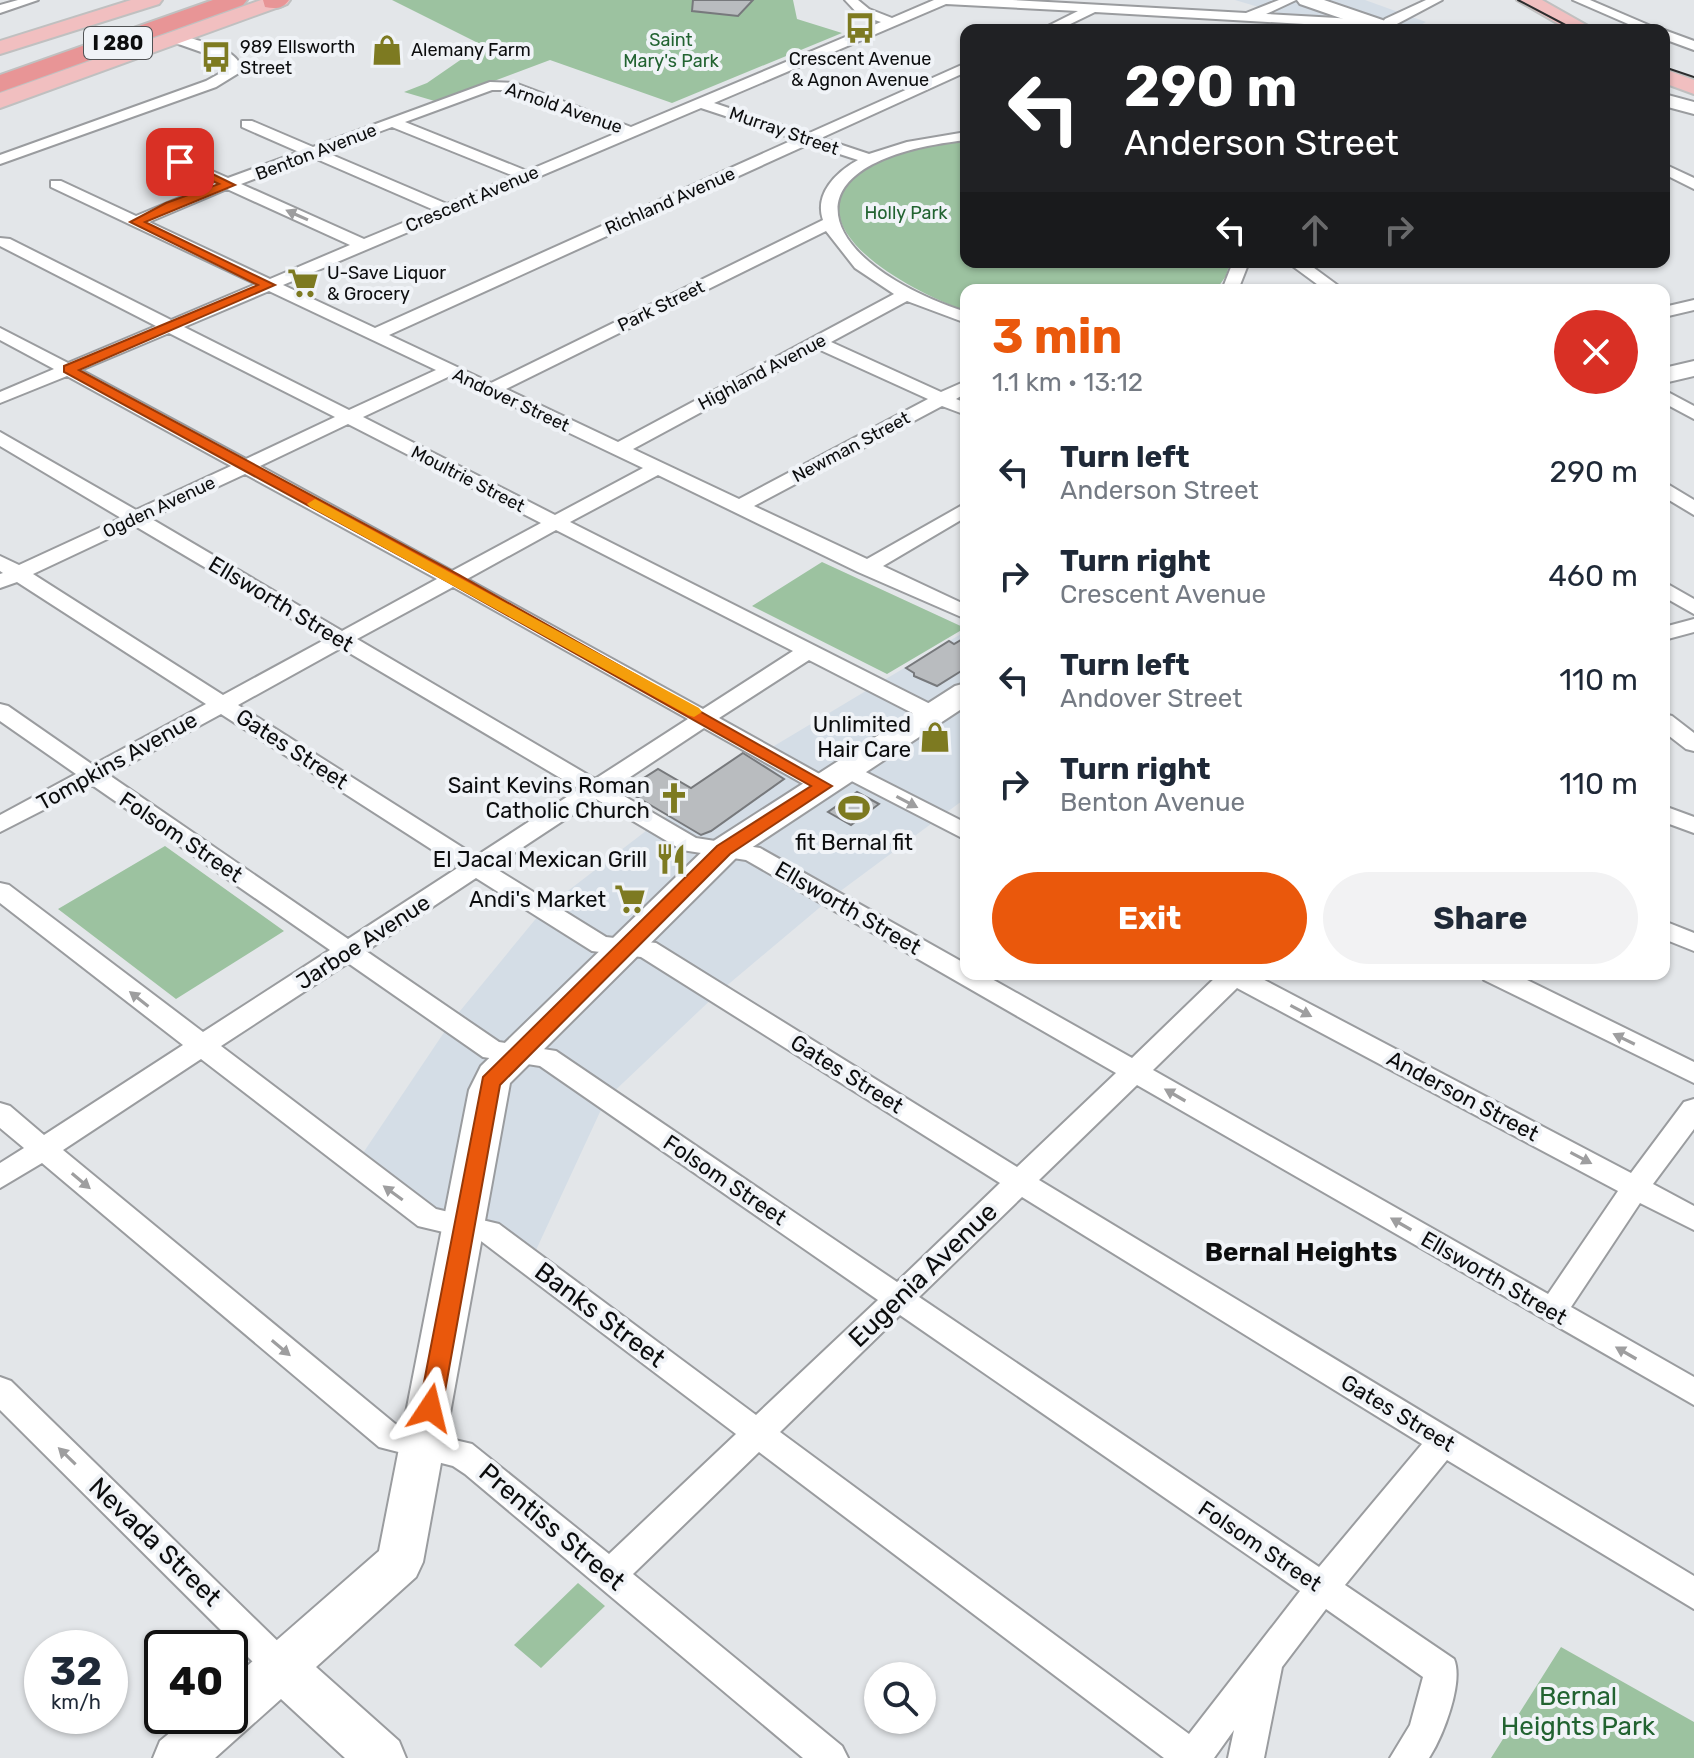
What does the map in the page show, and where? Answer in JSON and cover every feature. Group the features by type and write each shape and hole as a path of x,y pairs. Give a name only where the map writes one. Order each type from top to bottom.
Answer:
{"highway":[{"path":"0,56 154,0"},
{"name":"I 280","path":"0,68 193,0"},
{"name":"I 280","path":"0,84 235,0"},
{"path":"0,99 89,68"}],"main road":[{"path":"0,48 154,0"},
{"path":"1527,0 1573,24"},
{"path":"89,68 277,1"},
{"path":"1505,5 1540,24"},
{"path":"1670,65 1694,73"},
{"path":"1670,78 1694,87"}],"street":[{"path":"0,9 32,0"},
{"path":"851,0 864,12 892,22"},
{"path":"944,0 1328,24"},
{"name":"Crescent Avenue","path":"0,398 944,0"},
{"path":"1060,24 1119,0"},
{"path":"1232,24 1290,0"},
{"path":"1306,0 1373,24"},
{"path":"1388,24 1436,0"},
{"path":"1579,0 1638,24"},
{"path":"1607,12 1622,6"},
{"path":"1670,36 1694,46"},
{"path":"0,160 211,84 235,71 234,61 229,57 175,38"},
{"name":"Richland Avenue","path":"374,335 960,70"},
{"name":"Benton Avenue","path":"136,222 170,205 497,85"},
{"name":"Arnold Avenue","path":"497,85 510,86 632,132"},
{"path":"1670,102 1694,108"},
{"name":"Murray Street","path":"701,103 866,158"},
{"path":"392,122 527,176"},
{"path":"247,124 447,210"},
{"path":"960,137 920,141 866,158 842,177 830,198 831,222 842,245 862,265 907,294 960,316"},
{"path":"180,162 364,245"},
{"path":"1670,171 1694,184"},
{"name":"Andover Street","path":"56,184 960,610"},
{"name":"Park Street","path":"490,390 831,222"},
{"name":"Moultrie Street","path":"4,242 806,652 953,706"},
{"path":"1304,268 1327,284"},
{"name":"Highland Avenue","path":"617,450 907,294"},
{"path":"1670,311 1694,305"},
{"path":"0,333 705,718 960,830"},
{"path":"818,342 960,407"},
{"path":"1670,374 1694,368"},
{"name":"Ogden Avenue","path":"6,572 136,518 449,370"},
{"name":"Newman Street","path":"737,507 960,389"},
{"path":"1670,399 1694,414"},
{"name":"Ellsworth Street","path":"0,438 690,845 752,853 960,972"},
{"name":"Tompkins Avenue","path":"0,825 656,468"},
{"path":"1670,492 1694,509"},
{"path":"865,568 960,513"},
{"name":"Gates Street","path":"6,572 222,704 601,945 647,949 1020,1182 1694,1594"},
{"path":"1670,592 1694,608"},
{"path":"1670,632 1694,625"},
{"name":"Jarboe Avenue","path":"0,1177 806,652"},
{"path":"248,1697 400,1562 490,1082 724,850 953,706"},
{"name":"Folsom Street","path":"0,711 492,1050 547,1058 1442,1670 1426,1732 1408,1758"},
{"path":"1670,726 1694,744"},
{"path":"1670,816 1694,826"},
{"name":"Banks Street","path":"0,891 428,1218 489,1232 1192,1758"},
{"path":"1670,932 1694,943"},
{"name":"Ellsworth Street","path":"974,980 1694,1392"},
{"name":"Eugenia Avenue","path":"610,1575 1228,980"},
{"name":"Anderson Street","path":"1245,980 1694,1219"},
{"path":"1505,980 1694,1073"},
{"path":"1552,1311 1635,1188 1694,1109"},
{"name":"Prentiss Street","path":"0,1113 390,1438 423,1448 461,1454 476,1464 830,1758"},
{"name":"Nevada Street","path":"0,1390 282,1668 381,1758"},
{"path":"1192,1758 1322,1588 1444,1441"},
{"path":"1246,1758 1267,1661"},
{"path":"178,1758 205,1734"}],"shaded area":[{"path":"1235,0 1365,0 1426,22 1422,24 1317,24"},
{"path":"960,635 960,802 831,898 718,993 606,1099 530,1263 355,1165 451,1022 543,910 655,824 764,752"}],"green space":[{"name":"Saint Mary's Park","path":"392,0 793,0 797,19 842,33 672,103 550,60 438,102 404,92 427,83 482,45"},
{"name":"Holly Park","path":"960,141 960,268 1228,268 1226,276 1220,284 960,284 960,308 935,298 903,282 874,262 852,240 840,217 842,194 863,171 905,150"},
{"path":"822,562 960,626 960,631 887,674 752,606"},
{"path":"165,846 284,931 176,999 58,909"},
{"path":"578,1583 605,1606 541,1668 514,1645"},
{"name":"Bernal Heights Park","path":"1561,1647 1694,1722 1694,1758 1491,1758"}],"building":[{"path":"693,0 753,0 738,16 692,11"},
{"path":"960,640 960,672 937,686 914,676 906,668 949,641 954,644"},
{"path":"743,753 784,779 701,835 625,790 658,769 691,788"},
{"name":"fit Bernal fit","path":"857,792 879,804 851,825 828,812"}],"tram line":[{"path":"1518,0 1564,24"},
{"path":"1670,69 1694,77"}],"slow traffic":[{"path":"315,504 694,712"}],"place":[{"name":"Crescent Avenue & Agnon Avenue","path":"860,28"},
{"name":"Alemany Farm","path":"387,50"},
{"name":"989 Ellsworth Street","path":"216,57"},
{"name":"U-Save Liquor & Grocery","path":"303,283"},
{"name":"Unlimited Hair Care","path":"935,737"},
{"name":"Saint Kevins Roman Catholic Church","path":"674,798"},
{"name":"fit Bernal fit","path":"854,808"},
{"name":"El Jacal Mexican Grill","path":"671,859"},
{"name":"Andi's Market","path":"630,899"}],"district":[{"name":"Bernal Heights","path":"1301,1252"}],"route":[{"path":"180,162 229,185 170,205 136,222 268,285 69,369 824,786 724,850 490,1082 430,1408"}]}
